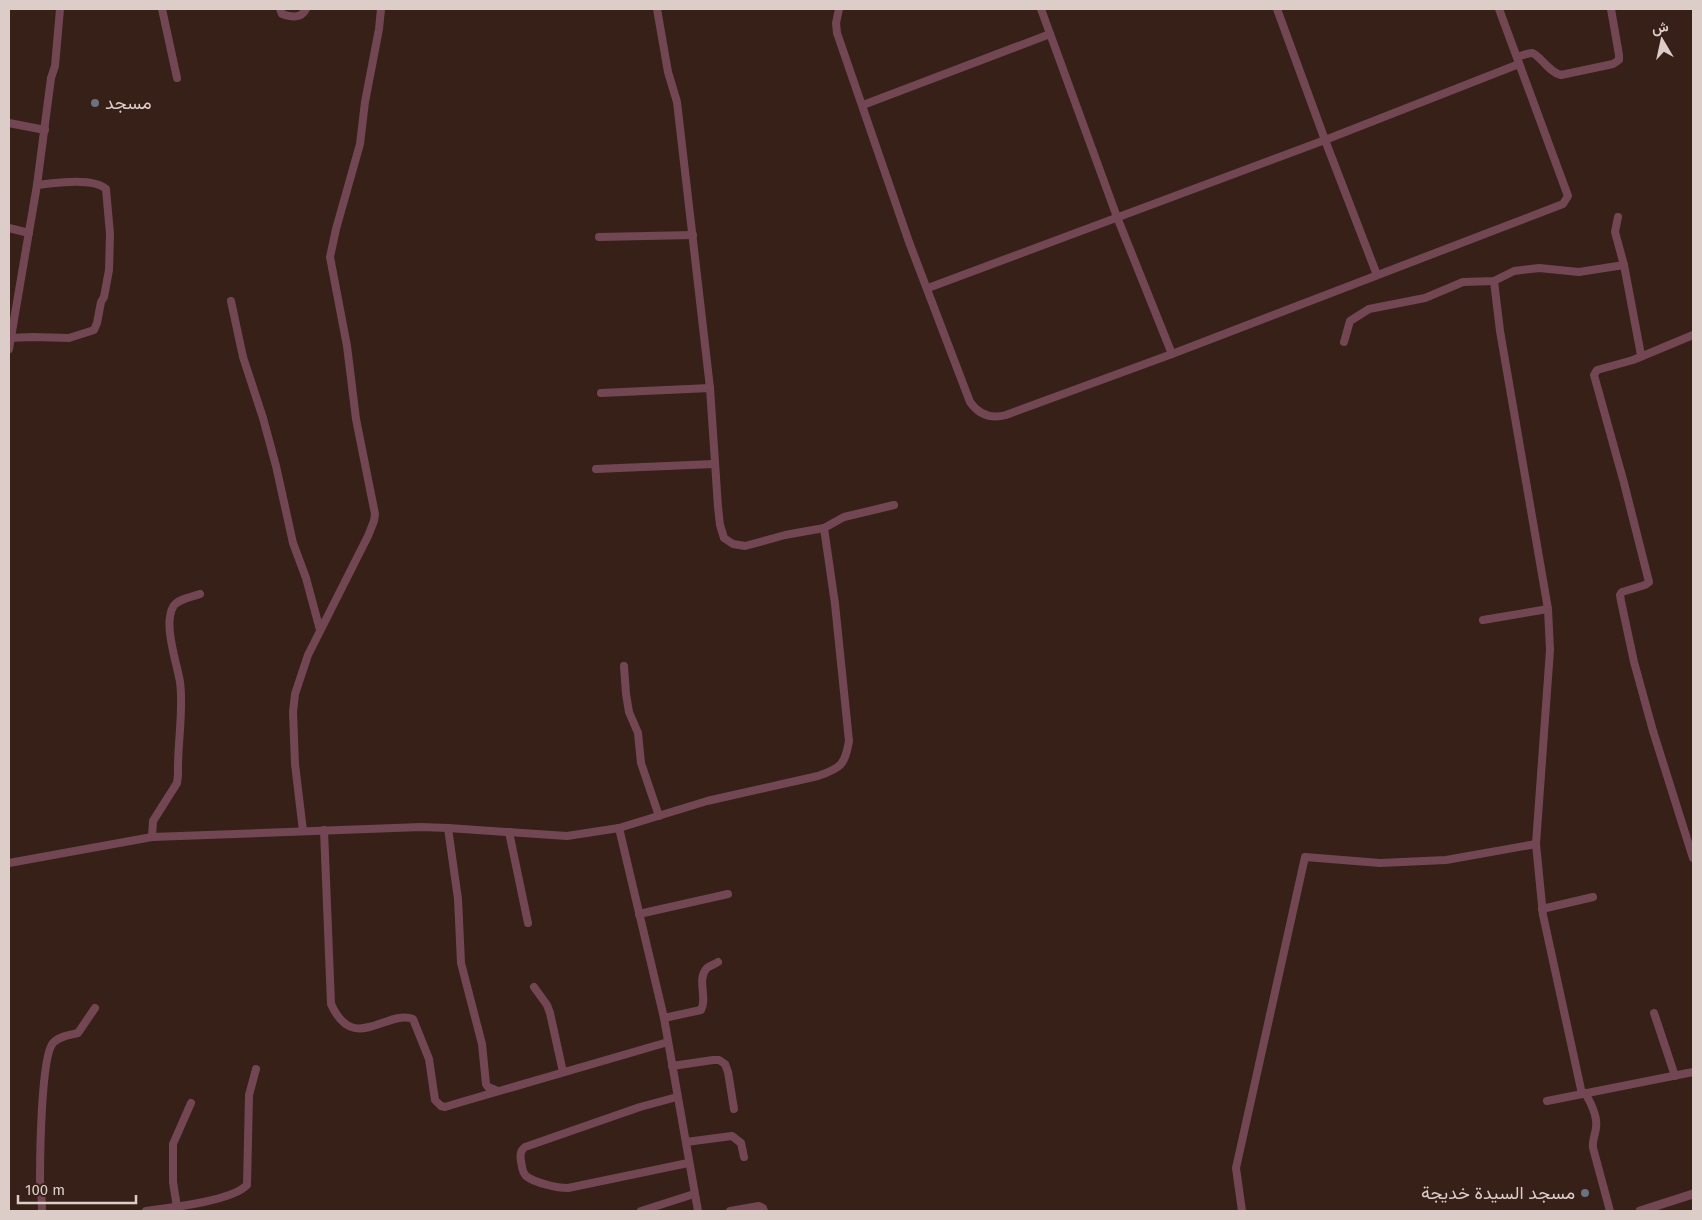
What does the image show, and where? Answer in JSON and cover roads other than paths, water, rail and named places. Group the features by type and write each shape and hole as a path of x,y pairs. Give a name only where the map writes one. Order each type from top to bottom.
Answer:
{"street":[{"path":"9,349 55,66 60,9"},
{"path":"162,9 178,78"},
{"path":"280,9 282,14 298,17 306,9"},
{"path":"303,831 294,764 293,712 295,694 308,655 374,521 375,514 356,419 347,346 330,257 360,144 365,102 381,9"},
{"path":"657,9 668,72 677,102 693,235 704,350 710,388 714,464 720,525 724,538 733,544 745,546 785,535 824,528 844,517 894,505"},
{"path":"839,9 836,23 837,33 906,233 970,402 979,412 986,416 1000,417 1172,354 1563,204 1568,196 1499,9"},
{"path":"1041,9 1117,217 1172,354"},
{"path":"1277,9 1377,275"},
{"path":"928,288 1325,140 1518,61 1532,53 1554,73 1560,75 1613,64 1619,60 1619,55 1611,9"},
{"path":"863,105 1050,34"},
{"path":"9,123 45,130"},
{"path":"10,338 33,336 69,338 94,330 108,280 110,234 106,189 98,185 72,182 37,185"},
{"path":"1618,217 1615,232 1624,265 1641,355"},
{"path":"9,228 29,233"},
{"path":"599,237 693,235"},
{"path":"1344,342 1350,321 1369,309 1425,298 1463,282 1494,281 1514,271 1539,268 1579,272 1624,265"},
{"path":"1494,281 1500,331 1548,609 1550,650 1536,844 1542,909 1584,1094 1590,1101 1595,1116 1596,1126 1592,1141 1593,1148 1610,1211"},
{"path":"231,301 243,357 276,466 293,544 306,578 320,630"},
{"path":"1693,335 1625,362 1597,370 1594,376 1649,582 1622,592 1620,595 1621,601 1634,662 1653,731 1693,858"},
{"path":"601,393 710,388"},
{"path":"596,469 714,464"},
{"path":"9,863 152,837 324,830 448,828 567,836 619,828 706,801 818,776 836,770 846,758 849,740 835,604 824,528"},
{"path":"152,837 153,820 177,783 178,775 181,683 172,642 170,617 176,602 200,594"},
{"path":"1483,620 1548,609"},
{"path":"624,666 629,712 638,733 641,763 659,816"},
{"path":"448,828 458,899 461,963 482,1044 486,1084 488,1087 498,1091"},
{"path":"619,828 664,1018 688,1163 698,1211"},
{"path":"324,830 331,1004 335,1012 350,1027 368,1028 398,1018 407,1017 414,1019 429,1059 435,1100 441,1106 445,1107 668,1042"},
{"path":"509,832 528,922"},
{"path":"1242,1211 1236,1168 1305,857 1380,863 1446,860 1536,844"},
{"path":"639,914 728,894"},
{"path":"1542,909 1593,896"},
{"path":"664,1018 700,1010 704,1004 703,975 706,969 718,962"},
{"path":"534,987 547,1005 550,1013 563,1072"},
{"path":"42,1211 40,1180 41,1136 43,1092 49,1049 61,1037 78,1033 95,1008"},
{"path":"1654,1013 1674,1076"},
{"path":"672,1066 713,1060 719,1060 725,1064 734,1109"},
{"path":"146,1211 220,1198 242,1191 247,1185 249,1095 256,1069"},
{"path":"1547,1101 1693,1072"},
{"path":"677,1097 640,1107 525,1147 521,1150 522,1170 527,1177 560,1188 568,1188 688,1163"},
{"path":"177,1207 173,1182 173,1144 191,1104"},
{"path":"686,1142 732,1136 741,1143 744,1157"},
{"path":"641,1211 694,1194"},
{"path":"1640,1211 1693,1194"},
{"path":"730,1211 759,1206 764,1211"}],"place":[{"name":"مسجد","path":"95,103"},
{"name":"مسجد السيدة خديجة","path":"1585,1193"}]}
